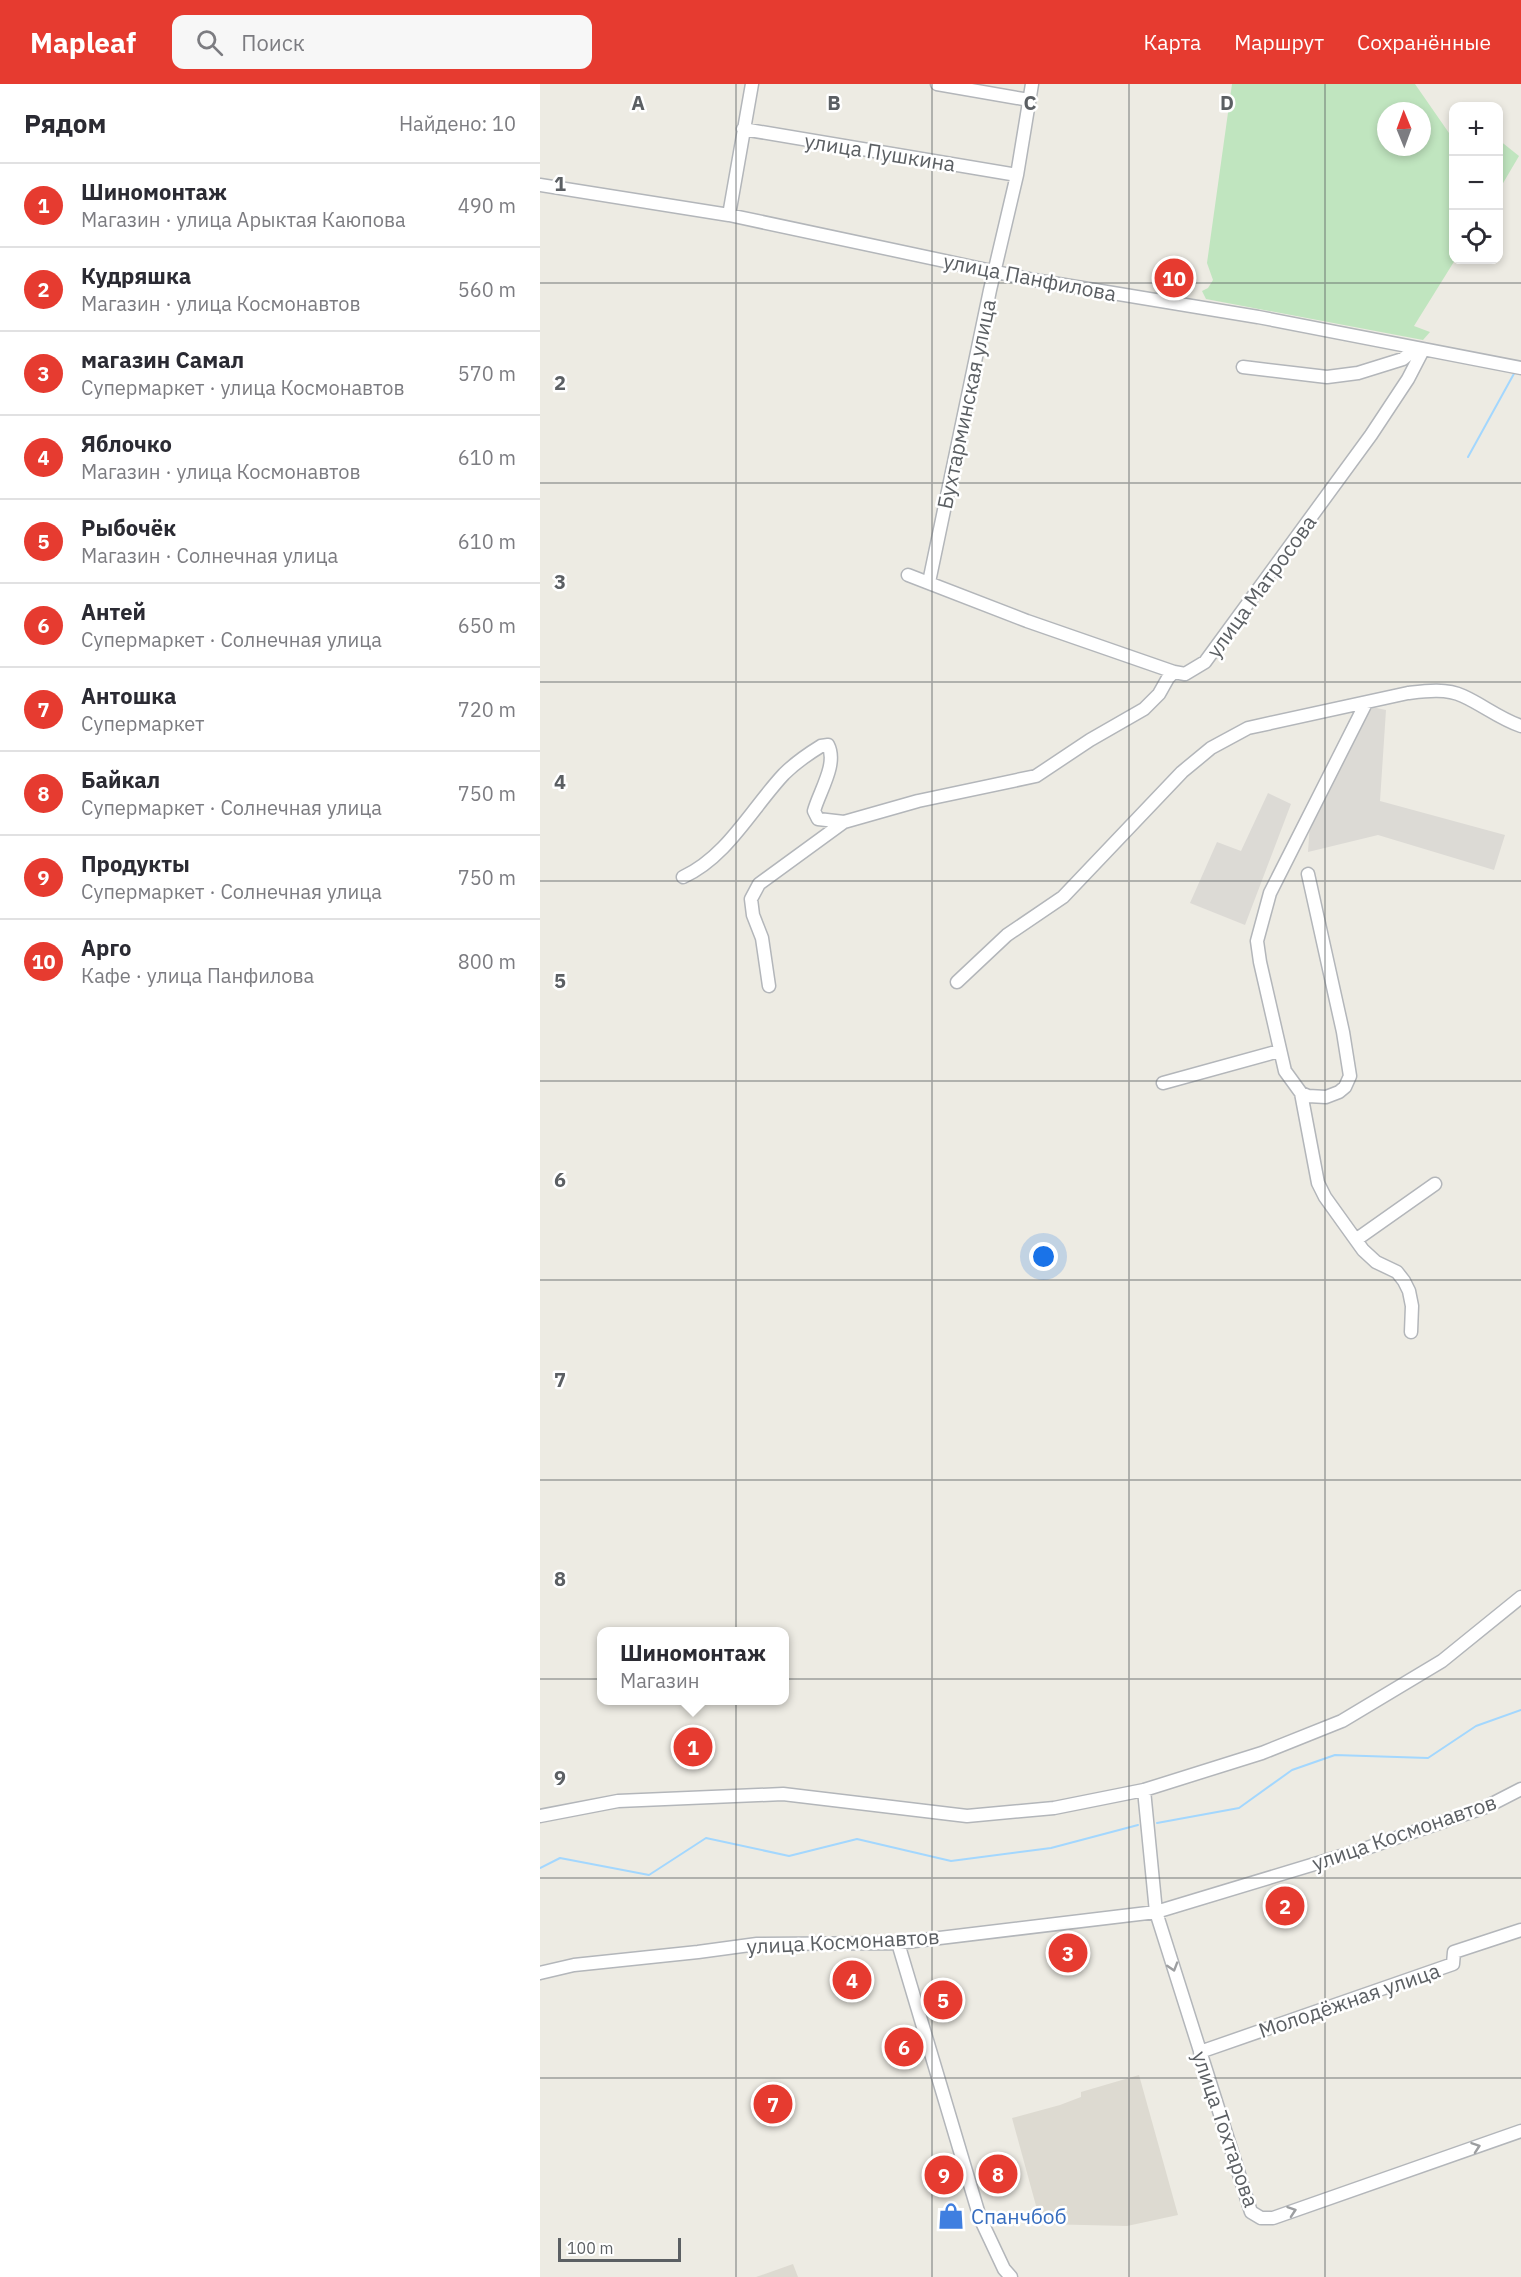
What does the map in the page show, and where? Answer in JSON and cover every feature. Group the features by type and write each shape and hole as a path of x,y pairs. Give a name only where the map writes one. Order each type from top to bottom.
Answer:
{"street":[{"path":"729,214 752,84"},
{"path":"937,84 1029,100"},
{"name":"Бухтарминская улица","path":"929,582 1017,175 1032,84"},
{"name":"улица Пушкина","path":"743,129 1017,175"},
{"name":"улица Панфилова","path":"540,185 729,214 1045,282 1258,317 1521,368"},
{"path":"1243,367 1327,377 1338,376 1358,373 1403,359 1419,349"},
{"name":"улица Матросова","path":"1173,672 1185,674 1205,662 1371,435 1408,379 1419,349"},
{"path":"769,986 762,938 753,915 751,899 759,885 844,822 918,801 1036,776 1089,740 1144,709 1159,694 1173,672 1027,621 908,575"},
{"path":"957,982 1006,935 1063,897 1182,772 1211,748 1248,729 1408,693 1450,692 1462,695 1521,726"},
{"path":"1366,703 1270,893 1257,942 1285,1071 1301,1093 1318,1183 1363,1250 1376,1262 1396,1272 1404,1281 1412,1306 1411,1332"},
{"path":"683,877 698,870 717,852 785,774 821,746 828,745 831,752 828,772 814,811 819,819 844,822"},
{"path":"1301,1093 1308,1096 1326,1097 1345,1088 1350,1076 1343,1032 1308,874"},
{"path":"1163,1083 1280,1051"},
{"path":"1357,1239 1435,1184"},
{"path":"540,1816 618,1801 783,1794 967,1816 1054,1808 1144,1790 1262,1753 1341,1721 1442,1661 1521,1597"},
{"name":"улица Космонавтов","path":"540,1973 574,1965 757,1944 897,1942 1156,1912 1361,1850 1486,1807 1521,1789"},
{"name":"улица Тохтарова","path":"1144,1790 1156,1912 1251,2212 1261,2218 1273,2218 1521,2131"},
{"name":"Молодёжная улица","path":"1200,2052 1453,1964 1454,1952 1521,1930"},
{"path":"897,1942 980,2218 1004,2269 1011,2277"}],"shaded area":[{"path":"1367,706 1386,710 1380,801 1505,835 1494,870 1378,835 1308,852 1310,822"},
{"path":"1268,793 1291,804 1245,925 1190,903 1217,842 1241,851"},
{"path":"1139,2075 1178,2215 1127,2226 1041,2224 1012,2118 1060,2105 1081,2097 1081,2092"},
{"path":"793,2264 798,2277 756,2277"}],"green space":[{"path":"1232,84 1415,84 1427,102 1377,102 1377,156 1431,156 1431,107 1449,133 1449,264 1453,264 1414,326 1430,332 1423,340 1206,299 1202,291 1208,288 1213,280 1207,263"},
{"path":"1503,143 1519,156 1503,183"}],"waterway":[{"path":"1468,457 1516,370"},
{"path":"1157,1823 1239,1808 1292,1770 1335,1755 1428,1758 1476,1726 1521,1710"},
{"path":"540,1868 560,1858 649,1875 706,1838 789,1856 857,1839 951,1861 1051,1848 1138,1825"}],"place":[{"name":"Арго","path":"1174,278"},
{"name":"Шиномонтаж","path":"693,1747"},
{"name":"Кудряшка","path":"1285,1906"},
{"name":"магазин Самал","path":"1068,1953"},
{"name":"Яблочко","path":"852,1980"},
{"name":"Рыбочёк","path":"943,2000"},
{"name":"Антей","path":"904,2047"},
{"name":"Антошка","path":"773,2104"},
{"name":"Байкал","path":"998,2174"},
{"name":"Продукты","path":"944,2175"},
{"name":"Спанчбоб","path":"951,2216"}]}
